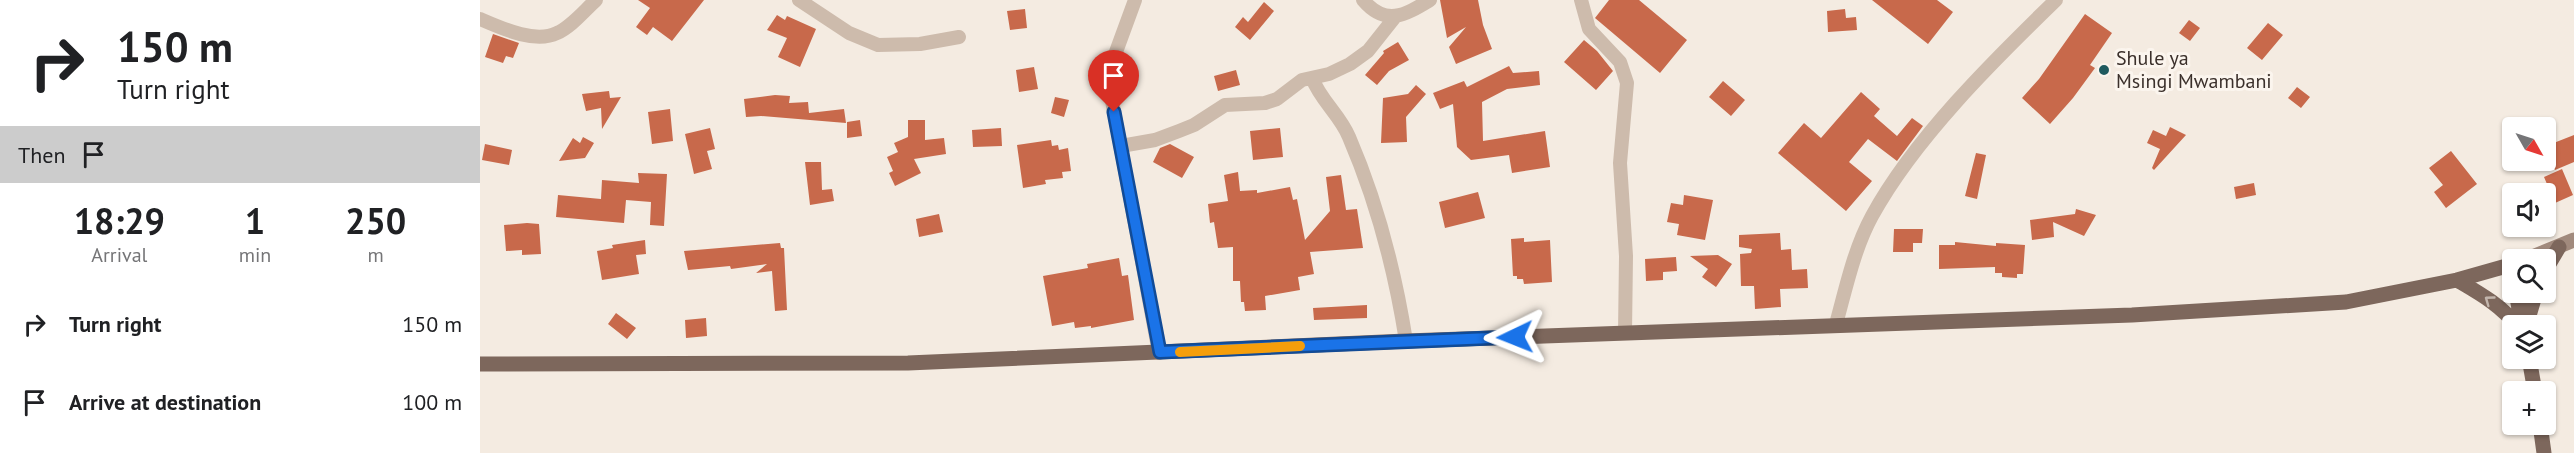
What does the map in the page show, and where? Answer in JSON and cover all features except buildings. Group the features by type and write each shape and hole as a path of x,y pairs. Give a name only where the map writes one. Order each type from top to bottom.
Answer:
{"main road":[{"path":"2556,252 2559,247"},
{"path":"480,364 908,363 1406,341 2122,315 2307,306 2357,300 2502,271"},
{"path":"2457,280 2483,295 2509,315"},
{"path":"2542,435 2544,453"}],"street":[{"path":"480,19 536,37 549,36 559,33 596,0"},
{"path":"799,0 849,33 878,45 920,44 959,37"},
{"path":"1135,0 1109,71 1110,90 1160,352"},
{"path":"1363,0 1370,8 1383,15 1395,17 1411,12 1430,0"},
{"path":"1581,0 1589,29 1620,62 1627,83 1620,163 1626,256 1625,333"},
{"path":"1836,324 1851,268 1871,218 1894,178 1978,80 2056,0"},
{"path":"1121,146 1155,140 1179,131 1194,125 1225,105 1265,103 1277,99 1296,83 1329,74 1350,64 1368,51 1395,17"},
{"path":"1312,78 1326,105 1344,125 1365,178 1398,286 1406,341"},
{"path":"2554,249 2574,240"}],"slow traffic":[{"path":"1180,352 1300,346"}],"place":[{"name":"Shule ya Msingi Mwambani","path":"2104,70"}],"route":[{"path":"1114,112 1160,352 1515,337"}]}
